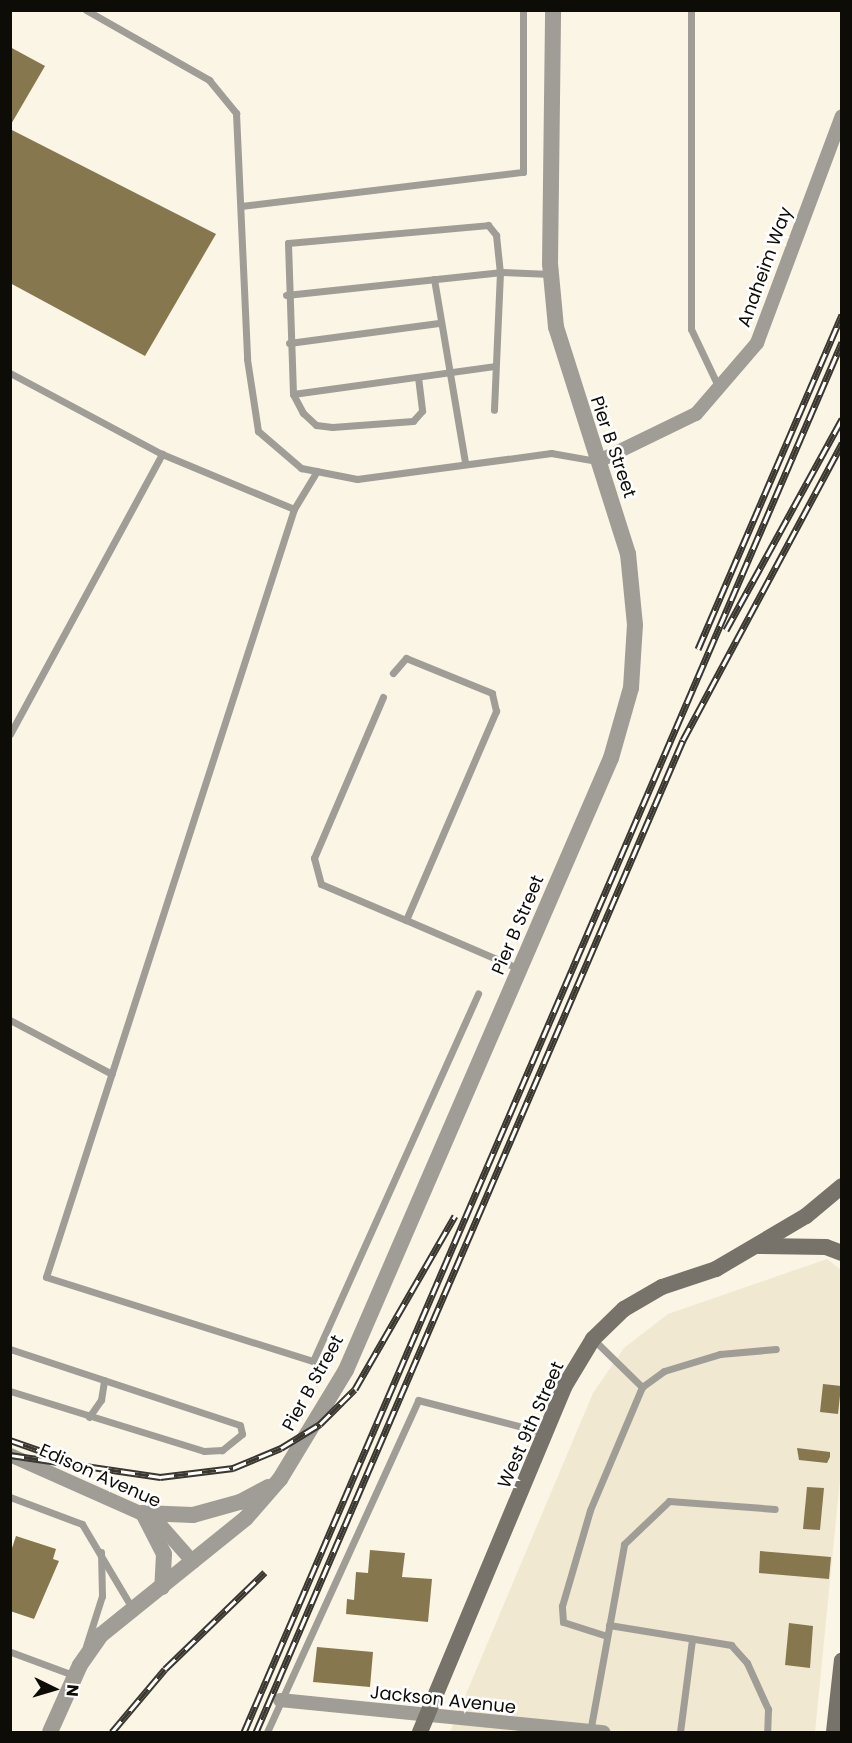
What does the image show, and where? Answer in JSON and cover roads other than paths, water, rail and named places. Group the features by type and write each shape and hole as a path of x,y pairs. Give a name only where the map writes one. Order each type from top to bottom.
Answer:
{"main road":[{"name":"West 9th Street","path":"423,1725 548,1433 564,1387 593,1339 624,1309 754,1246 842,1186"},
{"path":"754,1246 793,1244 842,1253"},
{"path":"834,1732 842,1659"}],"street":[{"name":"Pier B Street","path":"50,1732 78,1671 101,1635 246,1518 280,1479 346,1370 611,758 631,688 635,625 628,554 556,327 551,274 553,10"},
{"name":"Anaheim Way","path":"599,461 667,432 696,414 763,330 842,116"},
{"name":"Edison Avenue","path":"10,1455 143,1513 169,1530 193,1562"},
{"path":"162,1587 164,1554 143,1513 193,1515 219,1509 280,1479"},
{"name":"Jackson Avenue","path":"280,1700 423,1725 597,1732"}],"lane":[{"path":"86,10 209,80 236,113 247,359 258,431 301,468 357,479 551,453 599,461"},
{"path":"241,206 523,172 523,10"},
{"path":"691,10 692,329 719,388"},
{"path":"418,377 422,411 413,421 316,425 293,394 285,249 293,241 488,225 496,235 500,272 494,366 494,410"},
{"path":"286,295 500,272 551,274"},
{"path":"434,279 447,372 465,463"},
{"path":"289,343 439,323"},
{"path":"293,394 494,366"},
{"path":"10,373 162,454 294,509"},
{"path":"10,734 162,454"},
{"path":"317,471 294,509 46,1276 313,1361 478,993"},
{"path":"393,673 406,658 492,693 496,711 406,920"},
{"path":"383,697 314,858 321,884 520,969"},
{"path":"10,1020 112,1074"},
{"path":"593,1339 642,1387"},
{"path":"10,1348 240,1425 242,1434 222,1450 204,1452 10,1391"},
{"path":"608,1636 563,1622 562,1606 597,1491 642,1387 664,1371 720,1354 776,1349"},
{"path":"89,1417 102,1400 104,1380"},
{"path":"267,1732 418,1400 548,1433"},
{"path":"10,1497 82,1524 101,1549 133,1610"},
{"path":"597,1732 609,1625 624,1544 649,1514 669,1501 775,1509"},
{"path":"11,1652 78,1671 102,1596 101,1549"},
{"path":"609,1625 731,1646 747,1663 768,1709 767,1732"},
{"path":"680,1732 692,1639"}],"railway":[{"path":"698,649 842,315"},
{"path":"244,1732 842,342"},
{"path":"726,630 842,419"},
{"path":"256,1732 683,740 842,443"},
{"path":"10,1455 160,1477 233,1468 281,1448 320,1424 355,1389 455,1216"},
{"path":"10,1440 50,1454"},
{"path":"112,1732 165,1669 265,1572"}]}
